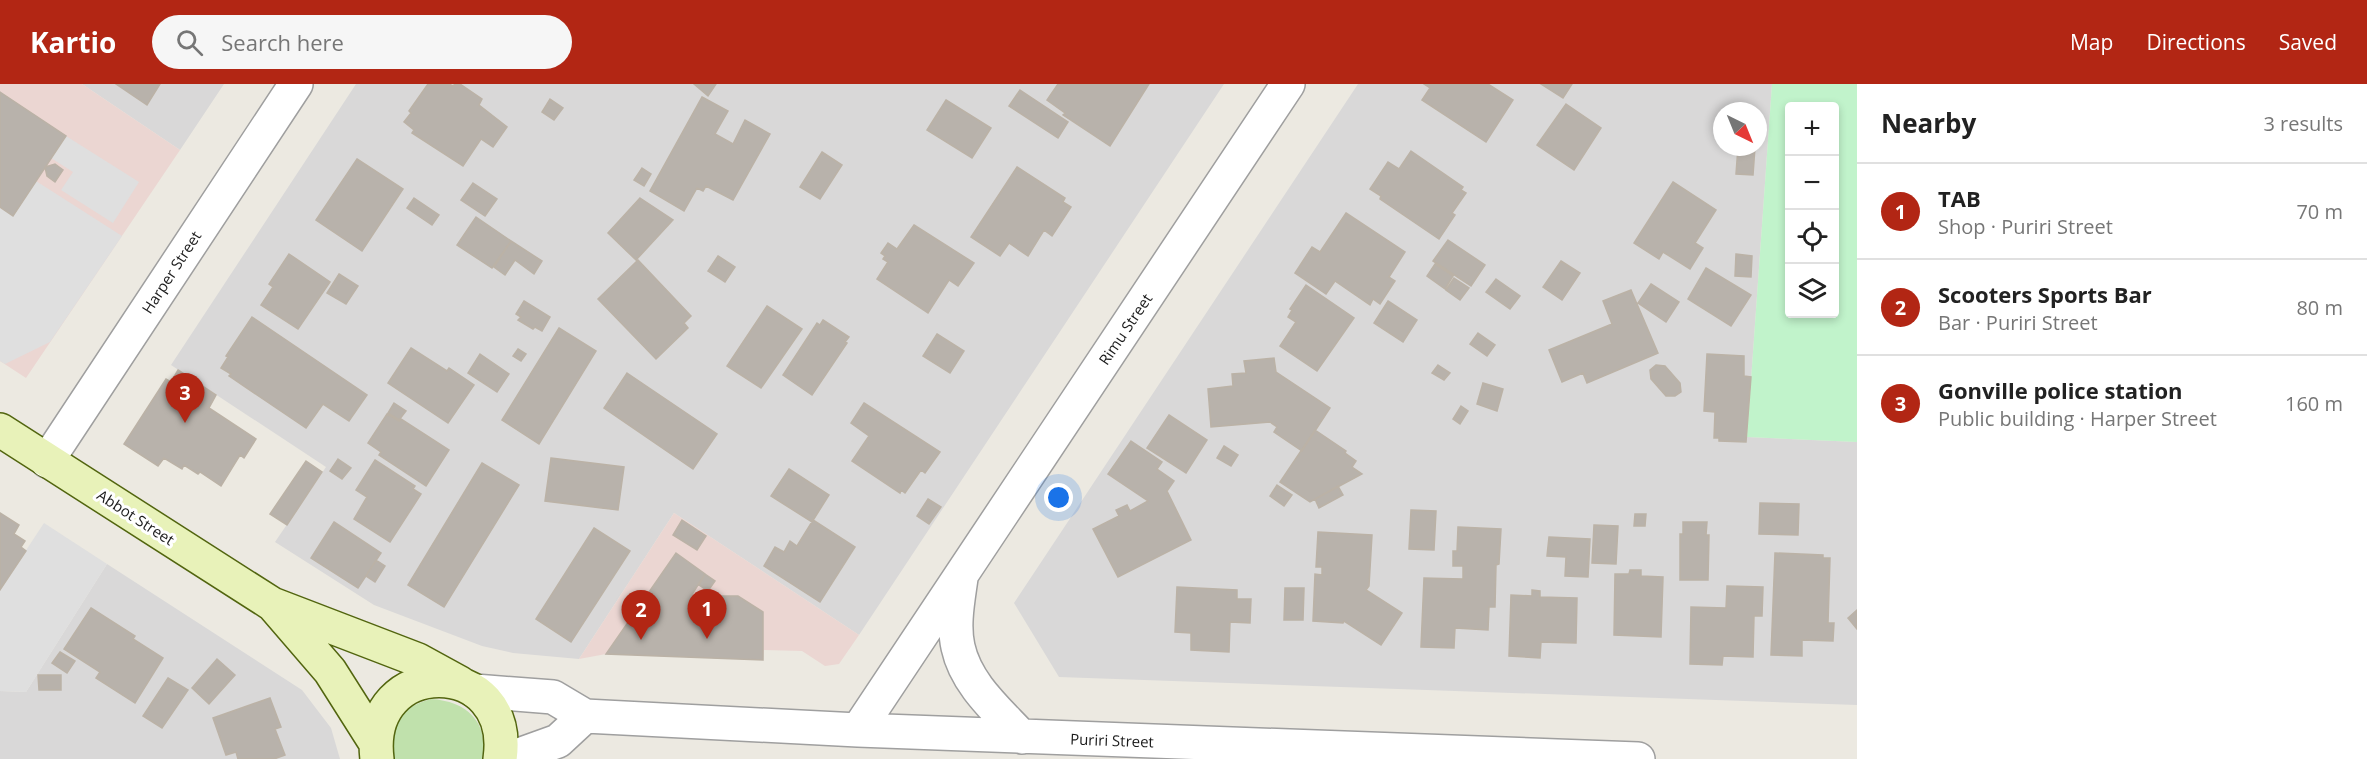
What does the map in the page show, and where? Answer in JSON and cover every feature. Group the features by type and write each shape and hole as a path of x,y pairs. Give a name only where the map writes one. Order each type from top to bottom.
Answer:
{"street":[{"name":"Harper Street","path":"47,460 296,84"},
{"name":"Rimu Street","path":"858,730 1288,84"},
{"name":"Abbot Street","path":"0,430 273,604 418,660 468,687"},
{"name":"Rimu Street","path":"962,573 957,615 957,647 968,676 1022,736"},
{"name":"Abbot Street","path":"273,604 330,671 376,750"},
{"path":"376,750 379,722 389,705 403,691 421,683 439,679 468,687 488,704 499,723 502,742 500,759"},
{"name":"Puriri Street","path":"468,687 553,697 585,716 858,730 1638,759"},
{"path":"508,759 558,741 585,716"}],"shaded area":[{"path":"0,84 82,84 180,150 26,378 0,361"},
{"path":"82,84 224,84 180,150"},
{"path":"356,84 1224,84 859,635 674,513 579,659 513,653 482,646 374,605 275,542 326,467 171,365"},
{"path":"1358,84 1772,84 1767,155 1767,102 1713,102 1713,156 1767,156 1747,437 1857,442 1857,705 1059,677 1014,603"},
{"path":"66,136 139,182 113,223 61,190 73,172 51,158"},
{"path":"36,181 122,236 50,342 5,364 0,361 0,207 13,216"},
{"path":"674,513 859,635 839,664 825,666 802,651 764,650 763,660 606,654 579,659"},
{"path":"44,523 107,564 26,692 0,691 0,590"},
{"path":"107,564 302,690 331,728 340,759 0,759 0,691 26,692"}],"green space":[{"path":"1772,84 1857,84 1857,442 1747,437"},
{"path":"431,699 455,704 473,716 482,734 484,746 482,759 392,759 398,720 410,708"}],"building":[{"path":"116,84 160,84 147,105"},
{"path":"428,84 453,86 460,84 482,99 479,105 507,127 493,147 481,139 463,166 412,133 414,130 404,122"},
{"path":"694,84 716,84 708,96"},
{"path":"1058,84 1149,84 1110,146 1063,115 1065,113 1047,100"},
{"path":"1424,84 1488,84 1513,100 1486,142 1422,100 1430,88"},
{"path":"1541,84 1572,84 1563,98"},
{"path":"1020,90 1068,122 1058,138 1009,106"},
{"path":"0,92 66,136 13,216 0,207"},
{"path":"702,97 728,111 715,134 733,144 745,120 770,134 733,200 706,186 703,191 697,188 684,211 650,191"},
{"path":"550,99 563,108 554,120 542,112"},
{"path":"946,100 991,128 972,158 927,130"},
{"path":"1566,104 1601,128 1574,170 1537,145"},
{"path":"1411,151 1463,187 1461,190 1466,193 1452,213 1455,215 1439,239 1380,199 1381,196 1370,189 1388,162 1399,169"},
{"path":"822,152 842,165 820,199 800,187"},
{"path":"1737,156 1754,156 1753,175 1736,174"},
{"path":"357,159 403,189 362,251 316,220"},
{"path":"55,164 63,170 55,182 47,176 45,167"},
{"path":"1017,167 1065,198 1063,202 1071,207 1052,236 1044,230 1028,256 1009,243 1000,256 971,237"},
{"path":"642,168 651,174 644,186 634,180"},
{"path":"1673,182 1716,210 1695,243 1703,248 1690,269 1663,252 1659,259 1634,243"},
{"path":"473,183 497,199 485,216 461,200"},
{"path":"414,198 439,215 432,225 407,208"},
{"path":"640,198 673,220 636,260 608,233"},
{"path":"1346,213 1405,252 1389,277 1395,281 1380,304 1373,299 1370,305 1335,281 1326,294 1295,273 1312,247 1320,252"},
{"path":"476,217 511,241 492,268 457,245"},
{"path":"914,225 974,263 958,286 949,280 928,313 877,279 888,262 883,259 885,256 881,253 888,243 897,249"},
{"path":"1448,240 1485,265 1471,286 1433,261"},
{"path":"511,241 542,261 534,274 515,260 505,275 494,267"},
{"path":"289,254 330,282 298,329 261,305 273,287 269,284"},
{"path":"1736,254 1752,256 1751,277 1735,276"},
{"path":"718,256 735,267 725,282 708,271"},
{"path":"638,260 691,316 684,323 688,328 656,359 598,299"},
{"path":"1561,261 1580,273 1562,300 1543,287"},
{"path":"1435,264 1453,276 1445,289 1427,276"},
{"path":"1706,268 1751,295 1731,326 1688,299"},
{"path":"339,274 358,286 346,304 327,293"},
{"path":"1454,278 1469,288 1460,300 1446,290"},
{"path":"1496,279 1520,296 1510,309 1486,292"},
{"path":"1651,284 1679,302 1666,322 1638,303"},
{"path":"1306,285 1354,318 1317,371 1280,346 1296,322 1288,317 1292,310 1290,309"},
{"path":"1631,290 1658,353 1587,383 1583,373 1562,382 1549,350 1612,324 1603,301"},
{"path":"524,301 550,317 542,331 535,327 533,329 518,320 521,317 516,314"},
{"path":"1388,301 1417,320 1403,342 1374,323"},
{"path":"767,306 802,329 761,388 727,366"},
{"path":"252,317 367,395 349,421 323,404 306,428 229,376 231,374 221,368 228,357 226,356"},
{"path":"823,320 849,337 812,395 783,375 817,323 820,325"},
{"path":"559,328 596,351 539,444 502,420"},
{"path":"1478,333 1495,345 1487,356 1470,344"},
{"path":"937,334 964,351 950,373 923,356"},
{"path":"411,348 447,371 449,368 474,385 448,423 388,383"},
{"path":"518,349 526,354 521,361 513,356"},
{"path":"480,354 509,374 497,392 468,373"},
{"path":"1707,354 1744,356 1744,376 1751,377 1746,442 1719,441 1719,438 1714,438 1715,412 1704,411"},
{"path":"1274,358 1276,372 1330,408 1302,451 1274,432 1277,427 1270,422 1211,427 1208,389 1233,386 1232,374 1246,373 1244,361"},
{"path":"1438,365 1450,373 1444,380 1432,373"},
{"path":"1656,365 1665,366 1680,383 1681,392 1675,396 1666,396 1651,379 1650,370"},
{"path":"178,370 216,395 209,408 256,439 244,458 240,455 221,486 200,472 198,474 184,465 182,469 164,458 158,466 124,444 166,379 171,382"},
{"path":"627,373 717,434 693,469 604,408"},
{"path":"1483,383 1503,389 1497,411 1477,404"},
{"path":"394,403 406,411 399,420 388,413"},
{"path":"864,403 940,452 925,473 921,470 905,493 901,490 900,493 852,461 869,436 851,423"},
{"path":"1461,406 1468,411 1460,424 1453,419"},
{"path":"387,414 399,421 401,419 449,450 426,486 379,455 381,452 368,443"},
{"path":"1169,415 1207,440 1186,473 1147,448"},
{"path":"1315,430 1346,451 1345,453 1356,461 1352,467 1362,474 1310,502 1280,482"},
{"path":"1131,441 1162,462 1157,469 1174,481 1167,491 1191,540 1118,577 1093,529 1119,516 1116,510 1127,505 1130,511 1148,501 1108,474"},
{"path":"1224,446 1238,455 1231,466 1217,458"},
{"path":"551,458 624,467 618,510 545,501"},
{"path":"338,459 351,468 342,479 330,471"},
{"path":"375,460 415,486 413,489 421,494 390,542 354,519 367,497 356,490"},
{"path":"306,461 322,472 287,525 270,514"},
{"path":"482,463 519,485 444,607 408,585"},
{"path":"789,469 829,495 812,522 771,496"},
{"path":"1277,485 1292,495 1284,506 1270,496"},
{"path":"1338,486 1343,495 1319,508 1315,499"},
{"path":"928,499 941,507 929,524 917,516"},
{"path":"1760,503 1799,504 1798,535 1759,534"},
{"path":"1411,510 1436,511 1434,550 1409,549"},
{"path":"0,513 19,525 14,534 25,541 21,547 26,551 0,590"},
{"path":"1635,514 1646,514 1645,526 1634,526"},
{"path":"682,520 706,536 697,550 673,535"},
{"path":"813,520 855,547 820,602 764,566 775,547 784,552 790,541 797,546"},
{"path":"334,522 381,553 358,588 311,558"},
{"path":"1683,522 1707,522 1708,580 1680,580 1680,534 1683,534"},
{"path":"1594,525 1618,526 1616,564 1592,563"},
{"path":"1458,527 1501,529 1499,564 1496,565 1495,607 1489,607 1488,630 1455,628 1454,648 1421,647 1424,578 1463,579 1463,566 1453,566 1453,551 1457,551"},
{"path":"594,528 630,551 571,642 536,619"},
{"path":"1318,532 1372,535 1369,586 1366,590 1402,613 1381,645 1344,621 1343,623 1313,621 1315,574 1322,575 1322,567 1316,567"},
{"path":"1549,537 1590,539 1588,577 1565,576 1566,557 1547,556"},
{"path":"676,553 705,574 691,596 738,596 763,612 763,660 606,654"},
{"path":"1775,553 1823,555 1823,558 1830,558 1828,623 1834,623 1833,641 1802,640 1802,656 1771,655"},
{"path":"376,560 385,566 375,582 366,576"},
{"path":"1630,570 1641,570 1641,576 1663,577 1661,637 1614,635 1615,574 1629,574"},
{"path":"705,574 715,581 708,591 699,585"},
{"path":"1727,586 1763,587 1762,616 1754,616 1753,657 1723,656 1722,665 1690,664 1691,607 1726,608"},
{"path":"1177,587 1237,590 1237,599 1251,599 1250,623 1230,622 1229,652 1191,650 1191,633 1175,632"},
{"path":"1285,588 1304,588 1303,620 1284,620"},
{"path":"1532,590 1540,591 1540,597 1577,598 1576,643 1541,642 1540,658 1509,656 1511,595 1532,596"},
{"path":"91,608 135,636 133,639 163,658 135,703 96,678 100,672 64,649"},
{"path":"1857,610 1857,629 1848,618"},
{"path":"60,652 75,661 67,673 52,663"},
{"path":"217,659 235,675 209,704 192,688"},
{"path":"38,675 61,675 61,690 39,690"},
{"path":"168,678 188,690 162,728 143,716"},
{"path":"270,698 281,727 275,729 285,755 274,759 238,759 236,752 226,755 213,718"}],"place":[{"name":"Gonville police station","path":"185,423"},
{"name":"TAB","path":"707,639"},
{"name":"Scooters Sports Bar","path":"641,640"}]}
